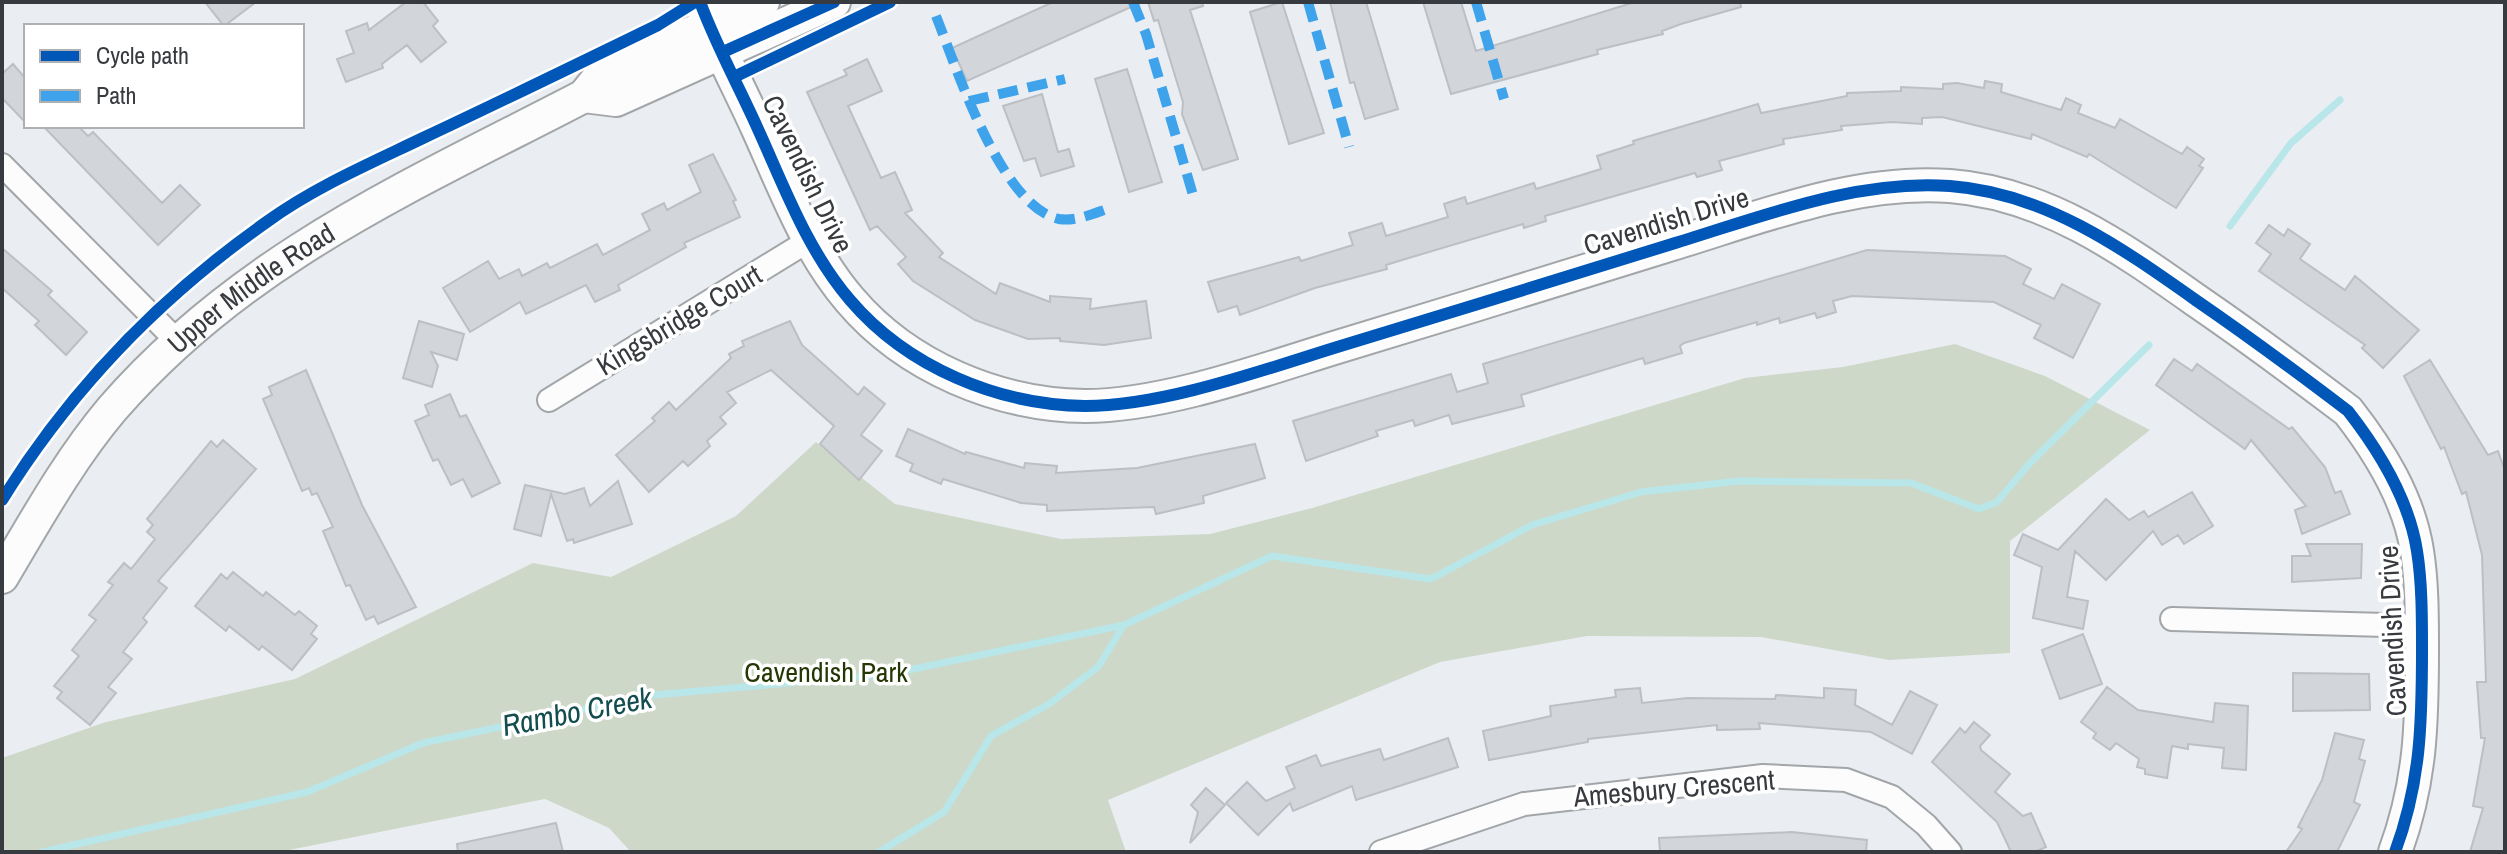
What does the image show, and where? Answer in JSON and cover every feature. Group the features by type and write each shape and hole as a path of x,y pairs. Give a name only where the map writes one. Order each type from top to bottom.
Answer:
{"street":[{"name":"Upper Middle Road","path":"2,577 51,494 111,411 177,341 258,275 340,223 584,96 616,100 710,26 763,2"},
{"name":"Upper Middle Road","path":"710,26 834,2"},
{"name":"Cavendish Drive","path":"710,26 808,241 850,300 887,335 924,362 963,381 1039,402 1087,406 1131,402 1251,374 1779,211 1882,188 1949,186 1999,194 2043,208 2115,243 2348,411 2377,448 2403,501 2417,551 2422,626 2420,757 2407,819 2395,852"},
{"path":"2,165 177,341"},
{"name":"Kingsbridge Court","path":"549,400 808,241"},
{"path":"2172,619 2422,626"},
{"name":"Amesbury Crescent","path":"1381,852 1524,804 1763,776 1846,780 1892,797 1926,825 1950,852"}],"green space":[{"name":"Cavendish Park","path":"1955,344 2045,376 2150,430 2010,541 2010,653 1889,660 1761,637 1587,636 1440,662 1108,800 1126,852 631,852 609,828 545,799 279,852 2,852 2,758 106,722 295,679 533,563 611,577 736,516 816,442 895,504 1061,539 1210,534 1312,508 1745,378 1843,367"}],"building":[{"path":"205,2 256,2 227,24 222,24"},
{"path":"406,2 423,2 438,21 433,26 446,42 421,62 407,45 382,64 383,68 346,82 337,59 354,53 346,31 367,23 369,30"},
{"path":"1053,2 1142,2 967,81 952,48"},
{"path":"1148,2 1202,2 1203,6 1190,10 1238,159 1203,170 1182,114 1183,102 1158,20 1154,21"},
{"path":"1282,2 1324,133 1289,144 1250,12"},
{"path":"1330,2 1366,2 1398,109 1365,119 1354,82 1350,83"},
{"path":"1423,2 1461,2 1476,51 1635,2 1740,2 1741,7 1681,24 1662,31 1663,34 1597,50 1598,54 1451,94"},
{"path":"867,59 882,91 848,106 881,178 895,172 912,210 905,213 943,253 939,257 996,294 1000,283 1050,302 1050,296 1091,299 1090,309 1146,301 1151,338 1104,345 1060,341 1060,338 1028,339 975,320 913,281 898,264 906,257 877,226 870,230 807,92 847,75 844,70"},
{"path":"13,64 24,77 24,121 2,98 2,74"},
{"path":"1127,69 1162,182 1129,192 1095,79"},
{"path":"1985,81 2002,84 2001,92 2061,110 2066,98 2081,105 2078,113 2115,128 2120,119 2182,154 2187,147 2204,159 2199,166 2203,168 2176,208 2089,154 2087,157 2032,134 2031,139 1942,117 1922,118 1922,124 1892,122 1841,126 1842,130 1783,139 1784,144 1719,161 1722,170 1697,177 1695,173 1545,216 1546,221 1524,228 1523,224 1402,260 1386,265 1387,269 1315,288 1240,315 1237,306 1218,312 1208,282 1299,257 1301,261 1353,245 1349,233 1382,223 1386,236 1448,217 1444,204 1465,197 1467,204 1534,183 1536,189 1601,169 1597,156 1634,144 1633,141 1758,104 1761,113 1847,96 1847,93 1901,91 1901,87 1943,89 1943,84 1957,83 1984,88"},
{"path":"1042,94 1058,152 1069,149 1074,166 1041,176 1035,158 1024,161 1003,106"},
{"path":"45,128 80,128 88,136 93,132 162,203 180,185 200,205 158,245"},
{"path":"713,154 736,200 733,201 740,217 684,243 686,247 618,285 620,290 595,302 586,285 526,314 520,302 470,332 443,288 488,261 499,279 519,269 522,276 547,263 550,268 597,244 603,255 650,230 642,214 664,203 667,210 701,192 689,165"},
{"path":"2269,225 2284,236 2288,229 2310,244 2300,259 2345,290 2355,276 2419,330 2383,368 2362,348 2365,345 2259,271 2271,254 2256,243"},
{"path":"2,248 52,291 48,295 87,332 66,355 35,325 39,321 2,288"},
{"path":"1867,250 2005,256 2031,269 2023,284 2054,299 2062,284 2100,304 2073,358 2034,338 2041,325 1994,302 1852,296 1833,301 1836,312 1817,318 1815,313 1780,323 1779,318 1757,325 1757,322 1684,343 1680,346 1682,353 1645,364 1643,358 1521,395 1524,406 1452,424 1449,415 1415,426 1413,420 1376,431 1378,436 1306,461 1293,421 1451,374 1457,392 1488,383 1483,364"},
{"path":"419,321 464,334 457,360 431,352 438,366 432,387 403,378"},
{"path":"790,321 802,345 858,395 864,387 885,404 861,435 882,451 859,480 820,444 834,426 771,370 727,392 736,403 720,417 726,424 707,441 710,446 688,466 683,461 649,492 616,455 655,421 652,418 669,402 676,410 731,358 729,354 744,346 742,341"},
{"path":"2174,359 2192,371 2197,364 2289,429 2292,427 2325,467 2335,493 2341,491 2350,514 2302,534 2295,510 2306,506 2251,440 2245,449 2156,385"},
{"path":"2430,360 2488,455 2498,451 2505,471 2505,852 2470,852 2483,808 2473,806 2485,738 2481,738 2477,682 2486,682 2482,555 2466,492 2462,494 2444,447 2441,449 2404,376"},
{"path":"306,370 362,505 416,607 378,624 374,616 366,620 350,585 346,586 323,531 333,527 317,493 312,495 309,488 302,491 263,399 272,395 269,387"},
{"path":"450,394 460,417 466,415 500,483 472,497 463,479 451,485 438,459 433,461 415,421 429,415 425,405"},
{"path":"908,429 965,454 1024,468 1025,463 1057,466 1056,473 1137,468 1255,444 1265,478 1203,496 1204,503 1156,514 1154,507 1047,511 1047,505 1021,503 943,479 941,484 910,471 913,464 896,456"},
{"path":"223,440 256,469 158,581 167,588 143,618 147,622 123,652 132,659 108,687 116,693 90,725 57,698 62,692 54,686 79,656 72,650 96,620 89,615 113,585 108,582 124,563 131,569 155,539 147,532 153,525 147,519 211,441 217,447"},
{"path":"618,481 632,524 574,543 573,539 567,541 551,494 541,536 514,529 525,485 565,494 584,488 590,506"},
{"path":"2192,492 2213,526 2184,544 2178,535 2162,545 2153,531 2106,580 2075,551 2067,597 2088,601 2083,629 2033,618 2042,567 2014,555 2023,534 2058,550 2106,499 2129,520 2144,511 2148,517"},
{"path":"2306,544 2362,544 2361,578 2292,582 2292,556 2311,556"},
{"path":"233,572 263,596 266,592 295,615 299,611 317,626 311,634 317,639 292,670 262,646 259,650 229,626 226,631 195,606 221,574 227,579"},
{"path":"2083,634 2102,684 2060,699 2042,650"},
{"path":"2293,673 2369,674 2370,710 2293,711"},
{"path":"2107,687 2138,710 2213,722 2215,703 2248,706 2246,770 2222,768 2224,748 2188,744 2188,749 2172,746 2167,778 2145,774 2145,769 2137,767 2139,759 2116,743 2110,750 2093,738 2096,733 2081,722"},
{"path":"1640,688 1642,703 1688,698 1775,699 1776,695 1824,698 1824,688 1856,690 1855,705 1892,725 1910,691 1937,705 1912,754 1871,732 1759,723 1760,729 1717,730 1717,725 1588,739 1588,742 1489,760 1483,731 1551,716 1550,706 1616,697 1615,690"},
{"path":"1974,722 1990,735 1980,746 1981,750 2010,774 1995,792 2023,816 2031,813 2046,847 2035,852 2011,852 1997,822 1932,762 1960,728 1965,733"},
{"path":"2335,733 2364,740 2359,759 2365,761 2354,802 2360,805 2337,852 2286,852 2302,829 2298,827 2322,780"},
{"path":"1448,738 1458,767 1356,800 1352,786 1293,811 1290,803 1258,835 1226,803 1247,782 1266,801 1295,788 1286,767 1316,755 1321,766 1380,749 1384,760"},
{"path":"1206,788 1225,805 1190,843 1198,812 1191,805"},
{"path":"556,823 563,852 458,852 457,844"},
{"path":"1792,832 1867,840 1866,852 1660,852 1659,838"}],"waterway":[{"path":"2230,226 2291,143 2340,100"},
{"name":"Rambo Creek","path":"42,852 307,792 423,743 654,695 890,674 1124,625 1272,556 1431,579 1532,525 1641,492 1739,481 1911,483 1979,509 1997,502 2029,464 2149,345"},
{"path":"879,852 944,812 991,736 1049,704 1098,667 1124,625"}],"marked path":[{"path":"1133,2 1146,34 1193,195"},
{"path":"1308,2 1349,147"},
{"path":"1476,2 1504,99"},
{"path":"936,16 983,131 1018,189 1038,209 1059,219 1079,218 1113,207"},
{"path":"969,101 1065,79"}],"cycle path":[{"path":"2,500 58,420 121,347 191,281 268,221 344,176 658,25 695,2"},
{"path":"700,2 809,239 850,300 873,324 926,363 987,390 1052,404 1115,404 1211,386 1774,212 1844,194 1915,185 1950,186 2018,199 2081,226 2169,281 2348,411 2392,477 2407,513 2417,551 2422,625 2418,752 2410,801 2395,852"},
{"path":"723,52 834,2"},
{"path":"734,77 890,2"}]}
